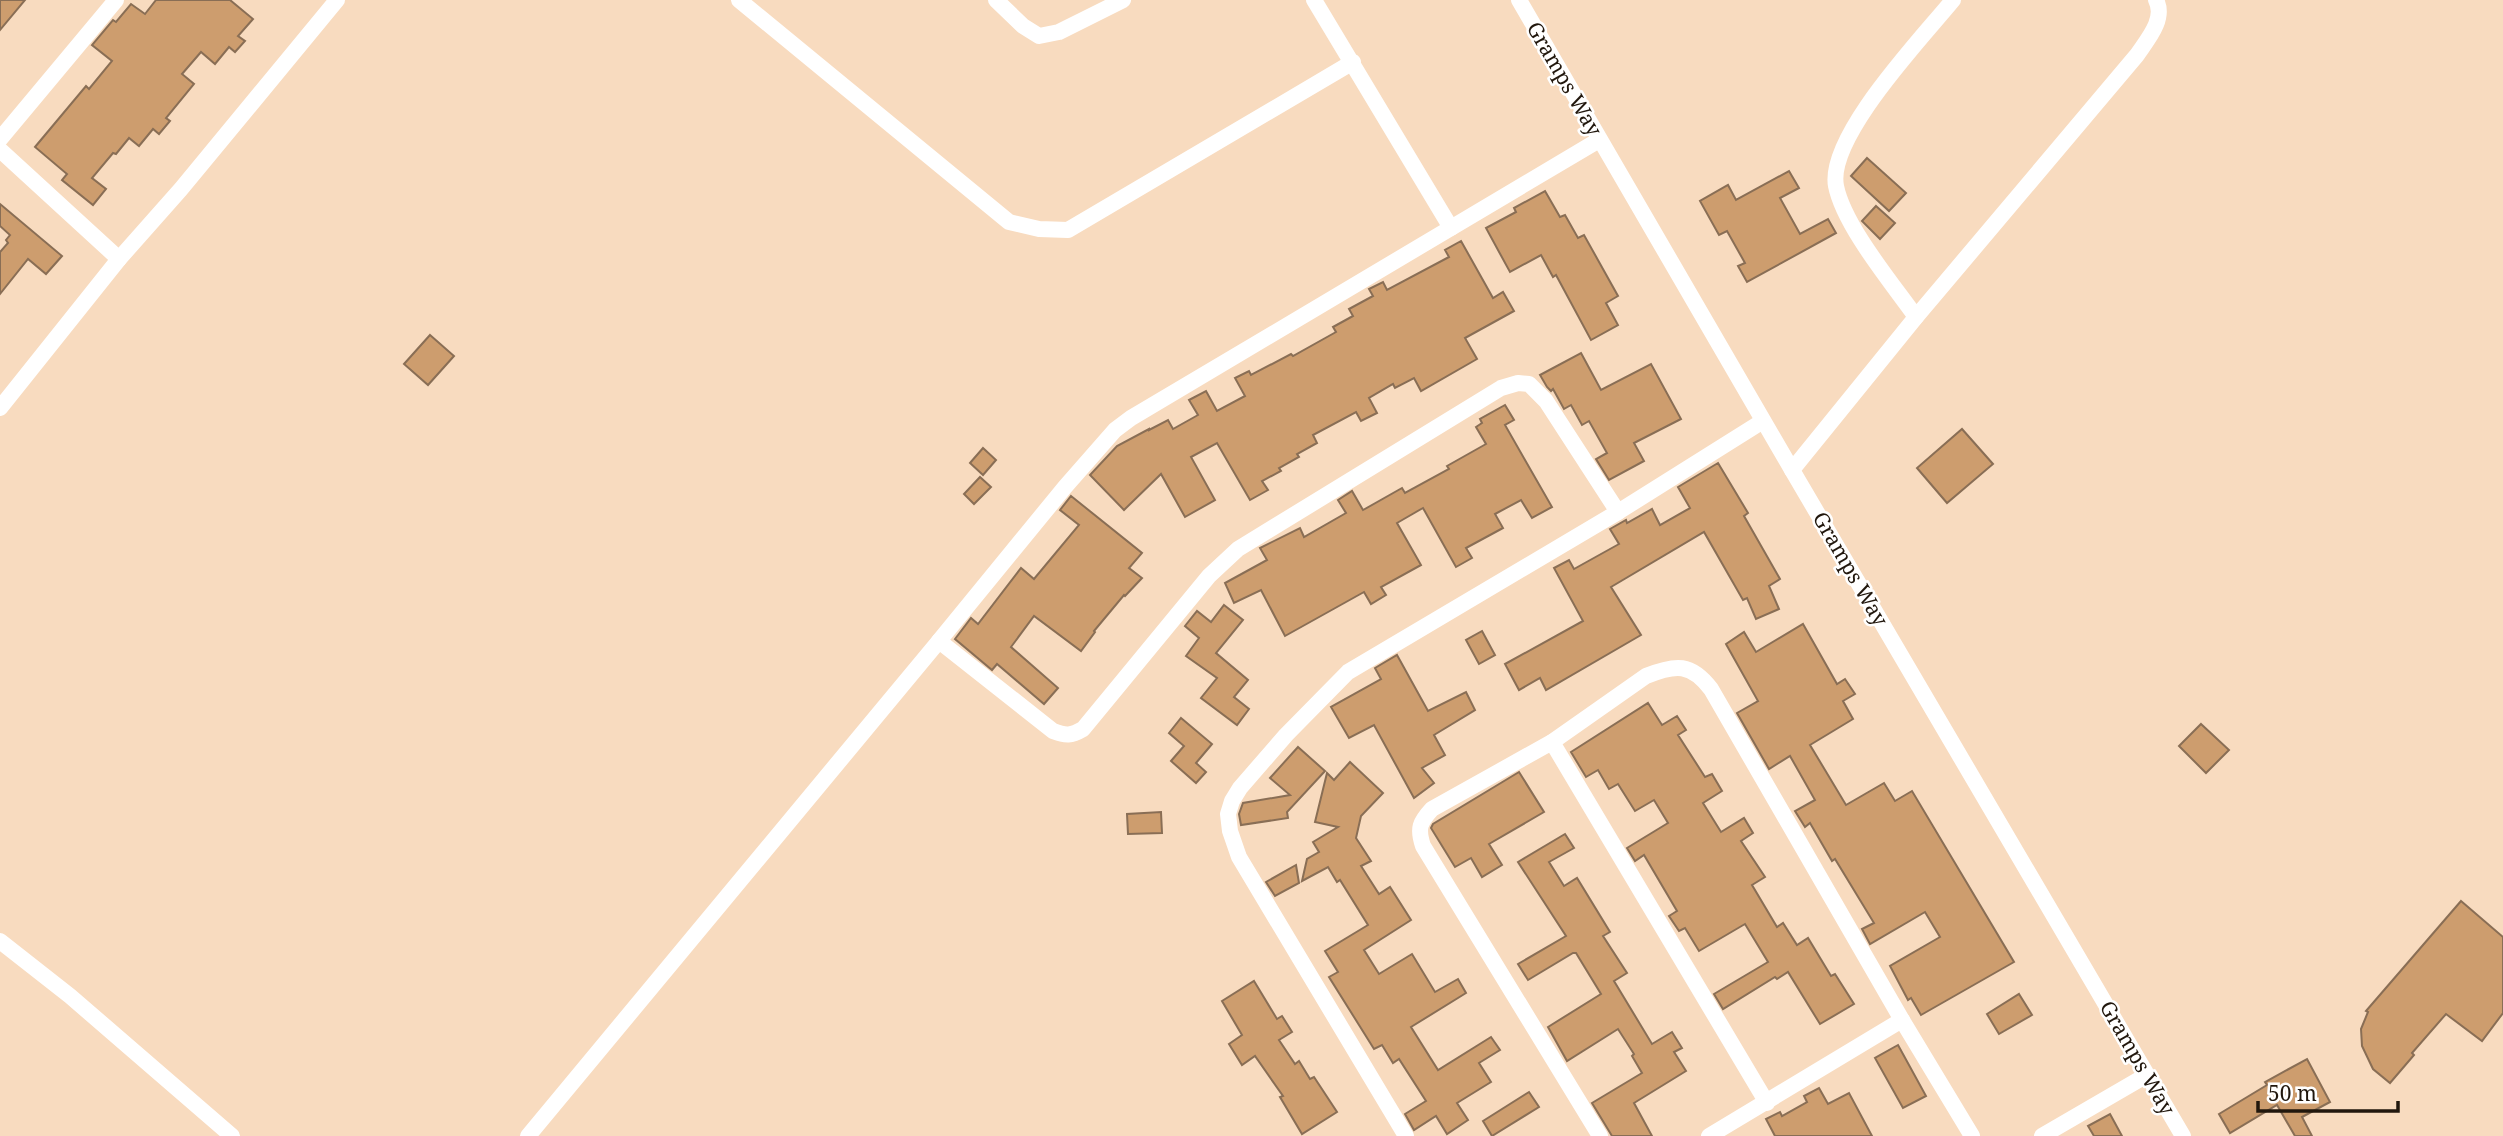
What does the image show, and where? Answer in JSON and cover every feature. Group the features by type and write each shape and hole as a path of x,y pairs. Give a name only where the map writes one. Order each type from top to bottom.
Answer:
{"street":[{"path":"0,139 116,0"},
{"path":"0,408 119,259 337,0"},
{"path":"739,0 1009,222 1039,229 1068,230 1353,62"},
{"path":"996,0 1023,26 1039,36 1059,32 1123,0"},
{"path":"1314,0 1451,228"},
{"name":"Gramps Way","path":"1519,0 2183,1136"},
{"path":"1916,317 1849,220 1835,182 1839,159 1867,105 1953,0"},
{"path":"1792,470 1916,317 2137,55 2158,20 2159,5 2156,0"},
{"path":"527,1136 1115,430 1147,408 1599,140"},
{"path":"0,150 119,259"},
{"path":"939,641 1053,731 1064,736 1073,735 1083,729 1209,576 1238,549 1501,388 1518,383 1529,384 1546,401 1618,512"},
{"path":"1406,1136 1233,846 1228,814 1232,801 1286,735 1348,672 1618,512 1763,421"},
{"path":"1600,1136 1423,846 1419,834 1420,823 1432,809 1552,742 1646,676 1674,667 1699,673 1711,689 1972,1136"},
{"path":"1552,742 1767,1103"},
{"path":"0,941 70,996 232,1136"},
{"path":"1709,1136 1902,1020"},
{"path":"2042,1136 2147,1075"}],"building":[{"path":"0,0 25,0 0,30"},
{"path":"156,0 230,0 253,19 238,36 245,41 235,52 229,47 215,64 201,52 182,74 194,84 166,118 170,121 159,134 153,129 139,146 129,138 116,154 113,153 92,178 106,189 93,205 62,180 67,174 35,147 86,86 89,89 112,61 92,45 131,4 145,14"},
{"path":"1867,158 1906,193 1889,211 1851,176"},
{"path":"1789,171 1799,188 1780,198 1800,234 1828,219 1836,233 1747,282 1738,266 1745,263 1727,231 1719,235 1700,201 1728,185 1736,200"},
{"path":"1545,191 1560,217 1565,215 1578,238 1584,235 1618,296 1606,303 1618,325 1591,340 1556,275 1553,277 1541,255 1510,272 1486,228 1516,212 1514,208"},
{"path":"0,204 62,256 46,274 28,259 0,294 0,252 8,243 6,240 10,235 0,226"},
{"path":"1876,206 1895,223 1880,239 1862,221"},
{"path":"1461,241 1493,298 1503,292 1514,311 1465,338 1477,359 1421,391 1414,378 1395,388 1393,384 1369,398 1377,413 1361,421 1356,412 1313,435 1317,443 1279,468 1281,471 1262,481 1268,490 1250,500 1217,443 1191,457 1215,500 1185,517 1161,474 1124,510 1090,475 1117,446 1168,420 1173,429 1198,415 1189,400 1206,391 1217,411 1245,396 1235,378 1249,371 1251,375 1291,354 1293,356 1336,332 1333,327 1353,316 1349,309 1373,296 1369,289 1383,282 1387,290 1449,257 1445,250"},
{"path":"430,335 454,356 428,385 404,364"},
{"path":"1581,353 1601,390 1651,364 1681,419 1634,443 1644,461 1609,480 1596,459 1607,453 1589,421 1582,425 1571,405 1564,409 1553,389 1551,391 1547,387 1540,375"},
{"path":"1505,405 1514,420 1505,425 1552,507 1532,518 1521,500 1495,514 1503,528 1466,548 1472,558 1456,567 1423,508 1397,523 1421,565 1381,587 1386,595 1371,604 1364,592 1285,636 1261,590 1234,603 1225,583 1267,560 1260,548 1300,528 1304,537 1346,513 1338,500 1352,491 1363,510 1402,488 1405,493 1449,469 1447,466 1486,444 1476,427 1482,423 1480,419"},
{"path":"1962,429 1993,464 1947,503 1917,468"},
{"path":"983,448 996,460 983,475 970,463"},
{"path":"1718,463 1748,513 1744,516 1780,579 1769,586 1779,609 1756,619 1747,598 1743,600 1704,532 1611,587 1641,635 1546,690 1540,678 1519,690 1505,664 1583,621 1554,568 1569,560 1574,569 1619,544 1610,529 1626,520 1627,523 1652,509 1660,525 1690,508 1678,487"},
{"path":"980,477 991,487 974,504 964,494"},
{"path":"1071,496 1142,553 1129,568 1142,578 1124,595 1081,651 1034,616 1011,647 1058,688 1044,704 997,664 992,670 955,639 971,618 978,624 1021,568 1034,579 1079,525 1060,510"},
{"path":"1224,605 1243,620 1216,653 1248,680 1234,697 1249,709 1237,725 1201,698 1217,678 1186,656 1199,638 1185,626 1197,611 1211,622"},
{"path":"1803,624 1837,684 1845,679 1855,694 1843,701 1853,719 1810,745 1846,805 1884,783 1895,801 1912,791 2014,962 1921,1015 1911,998 1908,1000 1890,966 1940,937 1925,912 1870,944 1862,929 1874,923 1810,823 1805,827 1795,811 1815,800 1790,756 1769,769 1737,713 1758,701 1726,644 1744,632 1756,652"},
{"path":"1482,631 1495,655 1479,664 1466,640"},
{"path":"1397,655 1428,711 1466,692 1475,710 1434,735 1445,755 1422,768 1434,783 1414,798 1374,725 1349,738 1331,707 1381,679 1375,668"},
{"path":"1648,703 1662,725 1677,716 1686,730 1678,735 1705,777 1712,774 1722,791 1703,803 1721,832 1744,818 1753,833 1741,841 1765,877 1752,885 1777,927 1783,923 1797,945 1808,938 1831,976 1835,974 1854,1004 1820,1024 1788,972 1723,1009 1714,994 1768,962 1745,924 1699,951 1685,928 1679,931 1669,916 1677,911 1644,855 1635,861 1627,848 1668,823 1654,800 1635,811 1618,784 1609,789 1598,770 1586,777 1571,752"},
{"path":"1181,718 1212,744 1196,763 1206,772 1196,783 1171,761 1184,746 1169,733"},
{"path":"2201,724 2229,750 2206,773 2179,746"},
{"path":"1298,747 1325,771 1287,812 1288,818 1241,825 1239,814 1243,803 1290,795 1270,778"},
{"path":"1350,762 1383,793 1361,816 1356,838 1371,861 1361,866 1379,894 1390,887 1411,920 1364,950 1379,974 1412,954 1435,992 1458,979 1466,993 1411,1027 1438,1070 1491,1037 1500,1050 1479,1063 1491,1082 1457,1103 1468,1120 1447,1134 1436,1116 1414,1130 1405,1114 1426,1101 1399,1059 1393,1063 1382,1045 1374,1049 1329,977 1338,972 1325,951 1368,925 1340,880 1337,882 1328,867 1302,881 1307,859 1319,852 1313,842 1338,827 1315,822 1327,773 1334,780"},
{"path":"1519,772 1544,812 1489,844 1502,865 1482,877 1471,858 1455,867 1431,828 1433,824"},
{"path":"1161,812 1162,833 1128,834 1127,814"},
{"path":"1565,834 1574,848 1549,862 1564,886 1577,878 1610,932 1603,936 1627,973 1614,981 1652,1044 1672,1032 1682,1048 1674,1052 1686,1071 1634,1103 1652,1136 1612,1136 1592,1103 1642,1073 1618,1029 1567,1061 1548,1027 1601,994 1576,953 1528,980 1518,964 1566,936 1518,862"},
{"path":"1296,865 1299,883 1275,896 1266,882"},
{"path":"2461,901 2503,937 2503,1013 2482,1041 2446,1014 2390,1083 2373,1069 2362,1046 2361,1029 2368,1012 2366,1011"},
{"path":"1254,981 1277,1019 1282,1016 1292,1032 1279,1040 1295,1064 1299,1061 1310,1079 1314,1077 1337,1112 1302,1134 1280,1097 1283,1096 1255,1056 1242,1065 1229,1044 1242,1035 1222,1001"},
{"path":"2019,994 2032,1015 1999,1034 1987,1014"},
{"path":"1898,1045 1926,1096 1903,1108 1875,1058"},
{"path":"2307,1059 2330,1102 2302,1117 2312,1136 2295,1136 2277,1105 2230,1133 2219,1114 2267,1085 2265,1082"},
{"path":"1819,1088 1828,1104 1849,1093 1872,1136 1775,1136 1766,1119 1780,1112 1782,1116 1807,1102 1804,1096"},
{"path":"1529,1092 1539,1107 1492,1136 1483,1121"},
{"path":"2110,1114 2122,1136 2094,1136 2088,1126"}]}
